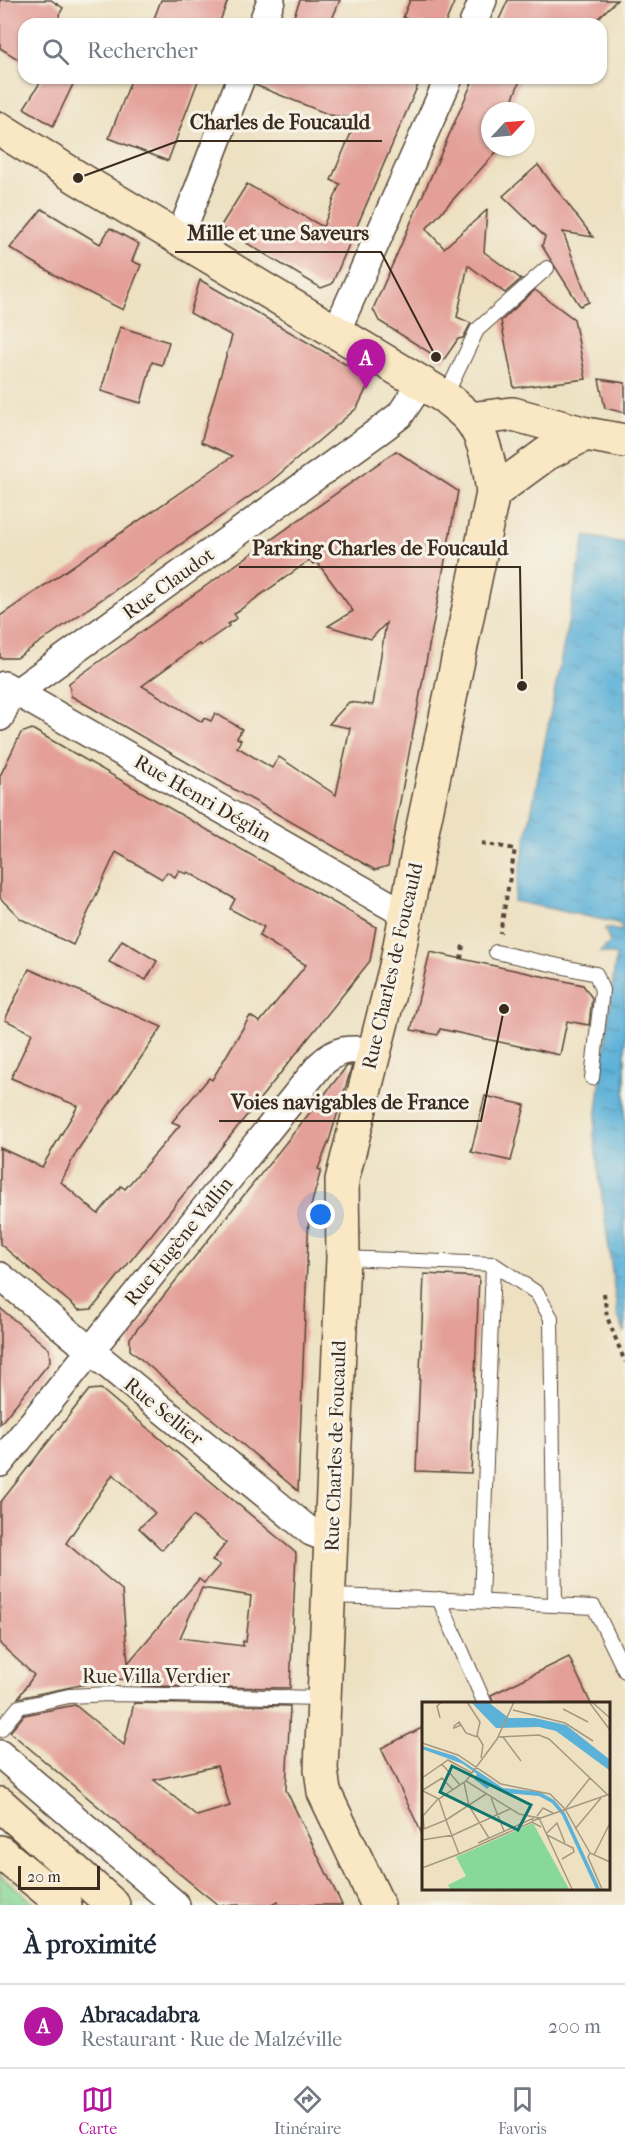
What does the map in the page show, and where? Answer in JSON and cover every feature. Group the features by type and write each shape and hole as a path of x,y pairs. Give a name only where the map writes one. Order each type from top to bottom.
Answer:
{"main road":[{"path":"0,129 179,239 433,389 470,419 513,414 586,434 625,441"},
{"name":"Rue Charles de Foucauld","path":"378,1905 324,1792 321,1769 343,1258 342,1180 396,966 493,493 490,468 483,444 470,419"},
{"path":"493,493 546,454 586,434"},
{"path":"0,1804 113,1905"},
{"path":"0,1852 65,1905"}],"street":[{"path":"264,18 271,0"},
{"path":"475,18 483,0"},
{"path":"179,239 239,84"},
{"path":"336,332 446,84"},
{"name":"Rue Claudot","path":"0,717 9,698 8,687 383,428 433,389"},
{"name":"Rue Henri Déglin","path":"8,687 405,914"},
{"name":"Rue Eugène Vallin","path":"0,1463 320,1065 331,1055 349,1049 374,1051"},
{"name":"Rue Sellier","path":"0,1276 311,1532 331,1540"},
{"path":"0,1754 176,1905"}],"lane":[{"path":"433,389 477,330 547,268"},
{"path":"496,952 596,974 602,990 592,1078"},
{"path":"343,1258 493,1264 537,1293 551,1318 555,1605"},
{"path":"481,1601 493,1264"},
{"path":"328,1596 594,1607 625,1671"},
{"path":"439,1599 484,1702"},
{"name":"Rue Villa Verdier","path":"0,1730 19,1707 69,1696 110,1694 323,1698"}],"path":[{"path":"482,843 515,849 496,952"},
{"path":"461,959 464,945"},
{"path":"604,1293 607,1317 625,1362"}],"green space":[{"path":"0,1875 36,1905 0,1905"}],"water":[{"path":"585,536 625,543 625,1333 618,1316 594,1136 616,955 600,952 610,943 605,928 621,931 622,927 618,923 514,901"}],"building":[{"path":"0,0 51,0 63,8 59,18 18,18 18,59 0,48"},
{"path":"161,0 228,0 221,18 154,18"},
{"path":"300,0 340,0 332,18 293,18"},
{"path":"410,0 455,0 448,18 403,17"},
{"path":"508,0 617,0 598,18 500,18"},
{"path":"39,84 73,84 53,126 24,108"},
{"path":"130,84 197,84 168,161 109,138"},
{"path":"418,84 332,284 321,288 220,227 247,184 323,227 340,184 331,180 357,119 330,115 255,85"},
{"path":"471,84 519,84 512,102 481,102 481,156 493,156 426,229 444,248 487,210 484,252 521,279 505,293 468,265 457,317 471,323 463,338 458,339 443,361 379,321 373,309"},
{"path":"538,165 593,237 563,232 589,302 580,306 542,246 545,237 503,196"},
{"path":"42,209 100,244 110,228 139,244 132,261 141,265 123,310 60,278 10,248"},
{"path":"200,280 371,379 357,408 269,483 17,658 0,658 0,616 233,456 201,442 232,336 190,313"},
{"path":"535,290 574,319 586,379 514,388 501,321"},
{"path":"120,327 169,342 162,365 152,362 141,403 101,391"},
{"path":"599,379 625,383 625,413 605,408"},
{"path":"396,451 458,491 388,866 375,870 71,696 69,683","holes":["310,560 313,564 317,562 353,611 328,626 371,639 386,623 373,705 349,702 329,724 350,728 336,795 279,757 272,768 237,747 241,740 237,738 242,729 215,713 211,721 204,718 202,722 142,686 199,644 200,646 229,626 228,624 237,618 234,614"]},
{"path":"32,729 376,927 370,961 92,1309 79,1310 0,1244 0,1148 42,1167 78,1106 11,1078 32,1033 5,1020 29,969 162,1027 77,1151 61,1182 98,1214 121,1186 125,1189 180,1125 172,1122 209,1078 212,1080 250,1016 260,1022 306,965 259,936 264,927 230,909 235,899 188,872 186,874 179,870 175,877 167,872 162,879 116,852 73,945 21,919 0,898 0,776 21,733"},
{"path":"122,940 157,961 146,980 109,962"},
{"path":"430,952 583,985 592,998 589,1025 567,1021 560,1055 440,1029 438,1035 411,1030"},
{"path":"347,1066 352,1066 318,1169 321,1170 309,1213 298,1491 130,1350 130,1338"},
{"path":"485,1096 525,1105 511,1161 471,1152"},
{"path":"424,1274 479,1277 471,1473 416,1471"},
{"path":"0,1308 49,1349 50,1362 0,1424"},
{"path":"101,1389 296,1553 290,1688 142,1686 144,1680 110,1679 18,1698 34,1675 0,1644 0,1503 89,1390","holes":["113,1474 155,1513 139,1528 162,1550 193,1516 226,1543 212,1561 220,1565 204,1583 199,1579 128,1663 122,1590 66,1543","202,1588 251,1596 246,1642 243,1641 243,1646 180,1638"]},
{"path":"569,1657 590,1702 493,1702 491,1695"},
{"path":"134,1703 290,1706 286,1790 342,1905 279,1905 278,1902 271,1905 218,1905 10,1732 24,1715 75,1705 124,1745","holes":["217,1766 230,1806 197,1816 154,1780"]},
{"path":"422,1728 422,1834 381,1748"}],"place":[{"name":"Charles de Foucauld","path":"78,178"},
{"name":"Mille et une Saveurs","path":"436,357"},
{"name":"Abracadabra","path":"366,389"},
{"name":"Parking Charles de Foucauld","path":"522,686"},
{"name":"Voies navigables de France","path":"504,1009"}]}
